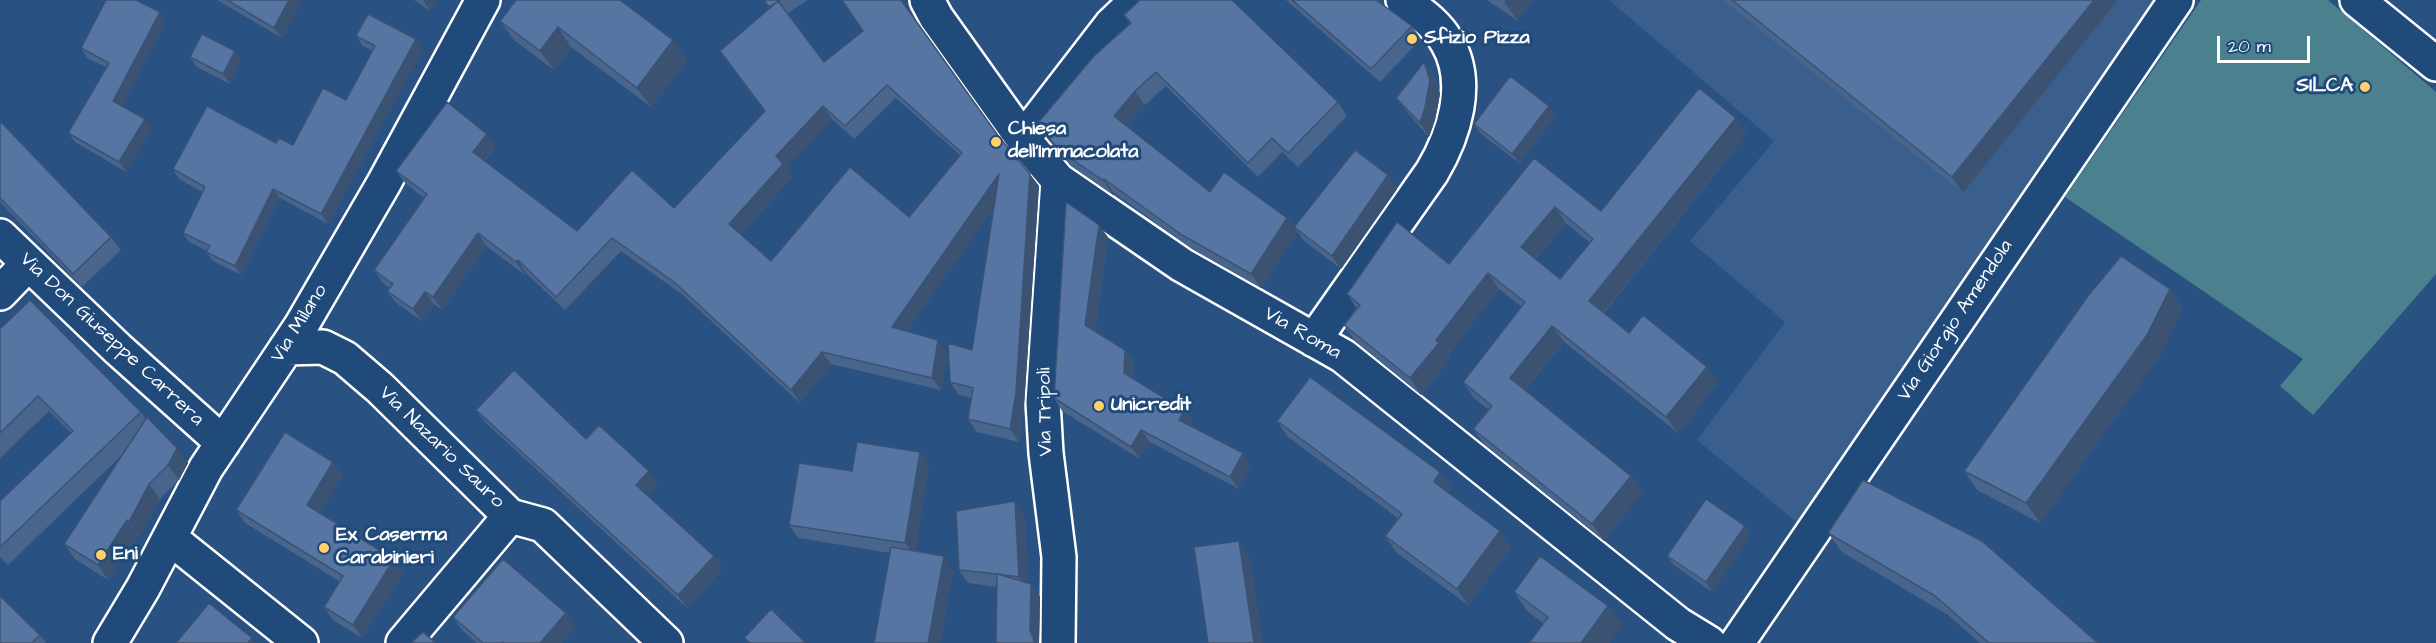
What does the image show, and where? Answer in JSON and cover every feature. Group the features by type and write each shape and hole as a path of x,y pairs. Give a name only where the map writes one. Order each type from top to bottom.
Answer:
{"street":[{"name":"Via Roma","path":"927,0 942,25 1023,139 1058,180 1182,265 1343,356 1671,634 1708,643"},
{"path":"1023,139 1111,25 1137,0"},
{"path":"1314,340 1432,172 1452,129 1458,85 1452,55 1447,42 1437,29 1403,0"},
{"name":"Via Giorgio Amendola","path":"1737,643 2176,0"},
{"path":"2357,0 2436,64"},
{"name":"Via Milano","path":"110,643 170,538 206,468 301,326 384,183 477,11"},
{"name":"Via Tripoli","path":"1058,180 1043,402 1046,453 1059,556 1058,643"},
{"name":"Via Don Giuseppe Carrera","path":"0,236 118,349 223,443"},
{"path":"0,293 28,264"},
{"name":"Via Nazario Sauro","path":"286,348 323,347 345,358 380,388 510,516 543,525 666,643"},
{"path":"403,643 510,516"},
{"path":"170,538 301,643"}],"shaded area":[{"path":"1609,0 2176,0 1810,533 1697,440 1785,322 1690,241 1774,141"}],"green space":[{"path":"2201,0 2328,0 2436,92 2436,274 2313,415 2280,386 2303,359 2065,197"}],"building":[{"path":"106,0 136,0 160,12 113,101 145,119 119,162 68,133 109,63 81,48"},
{"path":"227,0 289,0 274,28"},
{"path":"516,0 620,0 673,40 637,88 558,27 540,51 500,21"},
{"path":"764,0 780,0 769,7"},
{"path":"842,0 901,0 999,137 1030,174 1016,393 1010,429 968,419 973,388 950,382 948,343 972,350 999,174 892,327 938,340 932,378 822,352 791,390 674,282 612,238 556,297 518,260 516,262 478,233 433,297 425,292 413,309 387,291 393,284 374,270 427,194 396,171 447,102 487,134 473,152 577,231 632,170 674,208 765,111 720,51 778,1 824,62 863,31","holes":["887,85 962,153 909,217 850,167 771,261 729,224 783,164 776,156 823,106 845,126"]},
{"path":"1140,0 1232,0 1338,102 1288,153 1272,138 1248,163 1156,72 1135,91 1114,116 1210,192 1224,172 1287,218 1251,274 1182,235 1104,179 1104,181 1061,152 1037,124 1094,56 1131,23 1124,15"},
{"path":"1292,0 1376,0 1412,26 1371,69"},
{"path":"1732,0 2094,0 1952,177"},
{"path":"368,14 416,39 321,214 273,189 235,266 206,252 210,246 183,233 205,187 173,169 207,106 276,143 279,138 293,145 323,88 346,100 375,46 356,36"},
{"path":"202,34 235,51 223,74 190,57"},
{"path":"1424,62 1430,80 1420,123 1396,98"},
{"path":"1510,76 1549,106 1512,154 1474,124"},
{"path":"1699,88 1736,118 1589,301 1629,333 1643,315 1707,367 1666,417 1552,326 1510,378 1631,476 1592,524 1473,429 1492,406 1463,382 1525,302 1488,273 1436,340 1439,343 1410,378 1344,325 1360,305 1347,294 1397,222 1449,264 1534,158 1601,211","holes":["1555,207 1593,239 1560,279 1521,247"]},
{"path":"0,121 111,237 73,274 0,198"},
{"path":"1355,150 1388,175 1332,256 1294,227"},
{"path":"1066,202 1099,225 1085,325 1125,350 1124,373 1184,410 1179,420 1243,453 1230,477 1141,430 1131,447 1054,398"},
{"path":"2121,256 2170,289 2147,335 2026,503 1964,471 2088,296"},
{"path":"30,300 141,412 0,547 0,501 73,431 38,396 0,433 0,329"},
{"path":"514,370 586,439 599,425 649,471 636,485 714,556 678,595 476,410"},
{"path":"1310,377 1440,472 1434,482 1500,531 1457,589 1385,536 1402,514 1277,421"},
{"path":"147,417 177,448 168,465 149,484 129,522 127,520 98,565 64,544"},
{"name":"Ex Caserma Carabinieri","path":"285,432 333,462 307,505 394,559 353,625 324,607 343,576 236,510"},
{"path":"857,442 920,452 905,543 789,525 799,463 852,471"},
{"path":"1863,480 1982,541 2098,643 1989,643 1935,596 1828,533"},
{"path":"1706,499 1745,526 1706,582 1667,556"},
{"path":"1015,501 1019,577 998,574 1031,584 1030,630 1035,643 996,643 997,574 959,570 956,511"},
{"path":"1239,541 1254,643 1208,643 1194,547"},
{"path":"891,547 944,556 928,643 874,643"},
{"path":"1540,556 1608,606 1581,643 1529,643 1548,617 1514,592"},
{"path":"503,559 566,613 540,643 483,643 453,617"},
{"path":"0,596 40,635 32,643 0,643"},
{"path":"209,603 252,638 248,643 176,643"},
{"path":"771,609 806,643 750,643 744,638"},
{"path":"423,632 436,643 411,643"}],"place":[{"name":"Sfizio Pizza","path":"1412,39"},
{"name":"SILCA","path":"2365,87"},
{"name":"Chiesa dell'Immacolata","path":"996,142"},
{"name":"Unicredit","path":"1099,406"},
{"name":"Ex Caserma Carabinieri","path":"324,548"},
{"name":"Eni","path":"101,555"}]}
